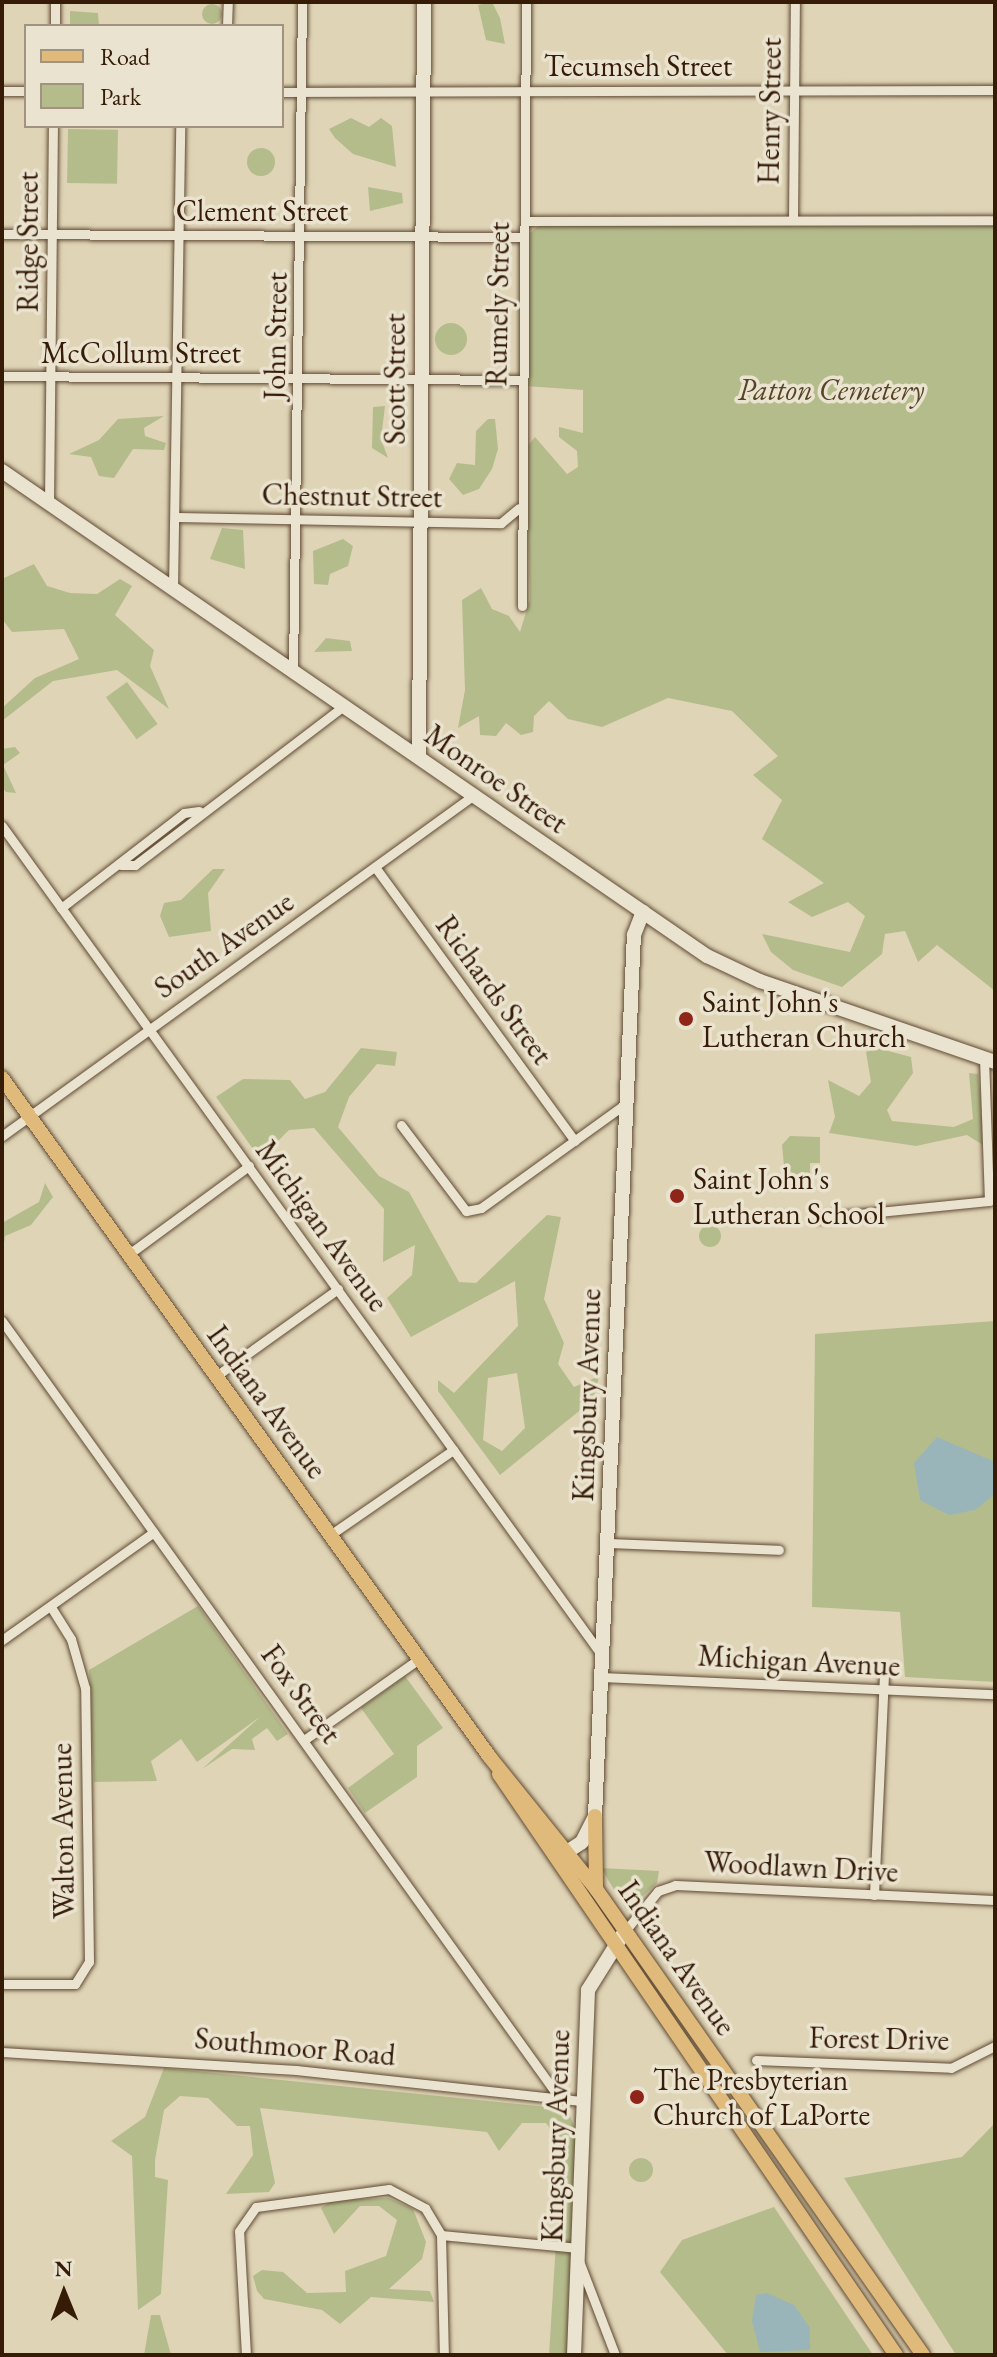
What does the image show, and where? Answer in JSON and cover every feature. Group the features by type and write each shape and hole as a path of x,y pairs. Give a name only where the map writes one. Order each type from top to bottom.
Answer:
{"main road":[{"name":"Indiana Avenue","path":"2,1078 489,1756 596,1889 778,2144 923,2355"},
{"name":"Indiana Avenue","path":"489,1756 552,1862 761,2155 896,2355"},
{"path":"595,1816 596,1889"},
{"path":"761,2155 778,2144"}],"street":[{"path":"55,2 55,24"},
{"path":"227,24 228,2"},
{"name":"John Street","path":"293,671 299,519 302,2"},
{"name":"Scott Street","path":"419,757 424,2"},
{"name":"Rumely Street","path":"522,606 519,508 526,2"},
{"name":"Henry Street","path":"793,220 795,2"},
{"name":"Tecumseh Street","path":"284,92 995,90"},
{"path":"2,91 24,91"},
{"name":"Ridge Street","path":"49,503 53,128"},
{"path":"173,589 177,517 180,128"},
{"path":"525,221 995,220"},
{"name":"Clement Street","path":"2,234 522,237"},
{"name":"McCollum Street","path":"2,376 520,380"},
{"name":"Monroe Street","path":"2,471 643,912 741,973 990,1060"},
{"name":"Chestnut Street","path":"177,517 501,523 519,508"},
{"path":"61,908 121,865 135,865 199,811 345,705"},
{"name":"South Avenue","path":"2,1136 474,795"},
{"name":"Michigan Avenue","path":"2,826 601,1654"},
{"name":"Richards Street","path":"375,867 575,1141"},
{"name":"Kingsbury Avenue","path":"595,1816 625,1104 634,935 643,912"},
{"path":"818,1218 980,1206 991,1197 990,1060"},
{"path":"401,1125 466,1211 481,1208 625,1104"},
{"path":"129,1254 249,1166"},
{"path":"216,1376 338,1289"},
{"name":"Fox Street","path":"2,1321 6,1336 154,1532 558,2096"},
{"path":"330,1535 453,1450"},
{"path":"2,1640 154,1532"},
{"path":"607,1543 779,1550"},
{"name":"Walton Avenue","path":"2,1984 75,1984 89,1962 84,1677 51,1607"},
{"path":"304,1740 419,1659"},
{"path":"874,1895 884,1672"},
{"name":"Michigan Avenue","path":"600,1677 995,1694"},
{"path":"552,1862 568,1851 595,1816"},
{"name":"Woodlawn Drive","path":"625,1931 658,1891 675,1885 995,1900"},
{"name":"Kingsbury Avenue","path":"574,2355 588,1990 612,1946 625,1931"},
{"name":"Forest Drive","path":"756,2060 951,2068 995,2046"},
{"name":"Southmoor Road","path":"2,2052 183,2061 558,2096 583,2101"},
{"path":"246,2355 239,2231 249,2211 359,2188 389,2189 425,2208 441,2235 444,2355"},
{"path":"441,2235 578,2253 615,2355"}],"green space":[{"path":"492,2 500,18 505,44 486,40 478,5"},
{"path":"212,4 219,7 222,14 219,21 212,24 205,21 202,14 205,7"},
{"path":"70,11 98,13 99,24 70,24"},
{"path":"351,118 369,127 381,118 392,126 396,167 353,154 335,138 329,129"},
{"path":"68,129 118,130 117,184 67,183"},
{"path":"261,148 271,152 275,162 271,172 261,176 251,172 247,162 251,152"},
{"path":"368,187 402,193 403,203 370,211"},
{"name":"Patton Cemetery","path":"538,226 995,226 995,991 937,945 918,962 905,931 885,934 882,954 842,987 793,970 771,952 762,934 850,952 865,916 848,902 812,917 788,902 824,883 762,839 782,800 753,775 778,756 732,711 668,698 602,727 568,719 549,701 534,716 533,732 521,735 506,723 496,736 480,735 479,716 458,728 465,690 462,600 481,588 492,609 509,616 520,632 530,599 526,448 535,437 567,474 578,467 577,451 559,437 559,427 583,433 583,390 525,386 530,233"},
{"path":"451,323 462,328 467,339 462,350 451,355 440,350 435,339 440,328"},
{"path":"385,406 381,439 388,458 372,448 373,407"},
{"path":"164,416 144,428 145,436 166,443 164,450 133,449 114,478 99,476 91,457 69,454 99,440 118,419"},
{"path":"488,419 495,419 498,449 492,469 479,489 463,495 449,479 457,463 475,465 476,431"},
{"path":"222,528 243,530 245,569 210,559"},
{"path":"343,539 353,546 348,566 330,574 328,585 314,584 313,551"},
{"path":"34,564 47,586 70,593 97,594 120,579 132,586 115,615 154,650 150,666 169,709 117,670 53,681 2,721 2,708 35,678 79,659 64,629 12,632 2,619 2,579"},
{"path":"326,638 350,641 352,651 314,652"},
{"path":"127,682 158,724 137,739 106,697"},
{"path":"15,747 20,753 3,765 16,793 6,792 2,787 2,749"},
{"path":"213,869 225,869 208,893 211,931 169,937 160,916 164,903 181,900"},
{"path":"361,1048 397,1052 395,1066 377,1064 349,1097 338,1127 379,1176 409,1192 459,1282 476,1283 547,1215 561,1217 544,1299 564,1343 558,1364 574,1387 599,1376 594,1399 500,1475 438,1391 438,1380 454,1393 518,1326 515,1281 411,1337 387,1298 412,1275 415,1245 383,1262 384,1209 314,1128 289,1130 260,1159 216,1097 243,1079 290,1080 305,1099 325,1092","holes":["517,1373 525,1428 502,1451 483,1440 488,1378"]},
{"path":"877,1048 911,1057 913,1073 887,1110 892,1121 954,1127 973,1119 969,1073 978,1074 986,1147 967,1135 916,1146 829,1133 835,1117 828,1080 859,1096 871,1082 866,1052"},
{"path":"790,1136 820,1137 820,1163 810,1163 810,1176 785,1176 782,1145"},
{"path":"45,1183 53,1197 31,1225 5,1236 2,1257 2,1223 39,1202"},
{"path":"710,1225 718,1228 721,1236 718,1244 710,1247 702,1244 699,1236 702,1228"},
{"path":"995,1321 995,1682 905,1677 900,1612 812,1607 815,1334"},
{"path":"198,1606 288,1734 277,1741 267,1728 252,1739 255,1750 232,1749 202,1769 260,1717 197,1762 181,1739 151,1761 157,1781 94,1782 89,1670"},
{"path":"405,1676 443,1728 417,1746 417,1777 365,1813 348,1788 394,1754 361,1708"},
{"path":"601,1868 659,1871 657,1883 627,1911"},
{"path":"164,2068 567,2109 577,2133 569,2355 549,2355 562,2145 546,2123 522,2123 499,2151 487,2132 260,2108 275,2183 269,2192 226,2194 253,2155 250,2126 237,2126 208,2098 180,2096 164,2110 155,2160 155,2177 168,2180 161,2294 138,2310 132,2156 111,2141 145,2117"},
{"path":"995,2123 995,2355 956,2355 844,2178 962,2157"},
{"path":"641,2158 652,2165 653,2170 646,2181 641,2182 630,2175 629,2170 636,2159"},
{"path":"389,2198 413,2209 426,2242 422,2259 389,2289 430,2291 434,2302 371,2297 340,2324 322,2310 264,2299 257,2291 253,2276 262,2270 283,2272 307,2293 346,2292 345,2271 386,2256 397,2220 379,2206 360,2206 334,2234 321,2208 333,2200"},
{"path":"774,2207 873,2355 728,2355 660,2272 682,2240"},
{"path":"151,2315 160,2315 171,2355 144,2355"}],"water":[{"path":"937,1437 995,1462 995,1494 975,1510 949,1515 920,1500 914,1463"},
{"path":"767,2293 794,2305 810,2328 810,2350 760,2352 752,2321 756,2295"}],"place":[{"name":"Saint John's Lutheran Church","path":"686,1019"},
{"name":"Saint John's Lutheran School","path":"677,1196"},
{"name":"The Presbyterian Church of LaPorte","path":"637,2097"}]}
